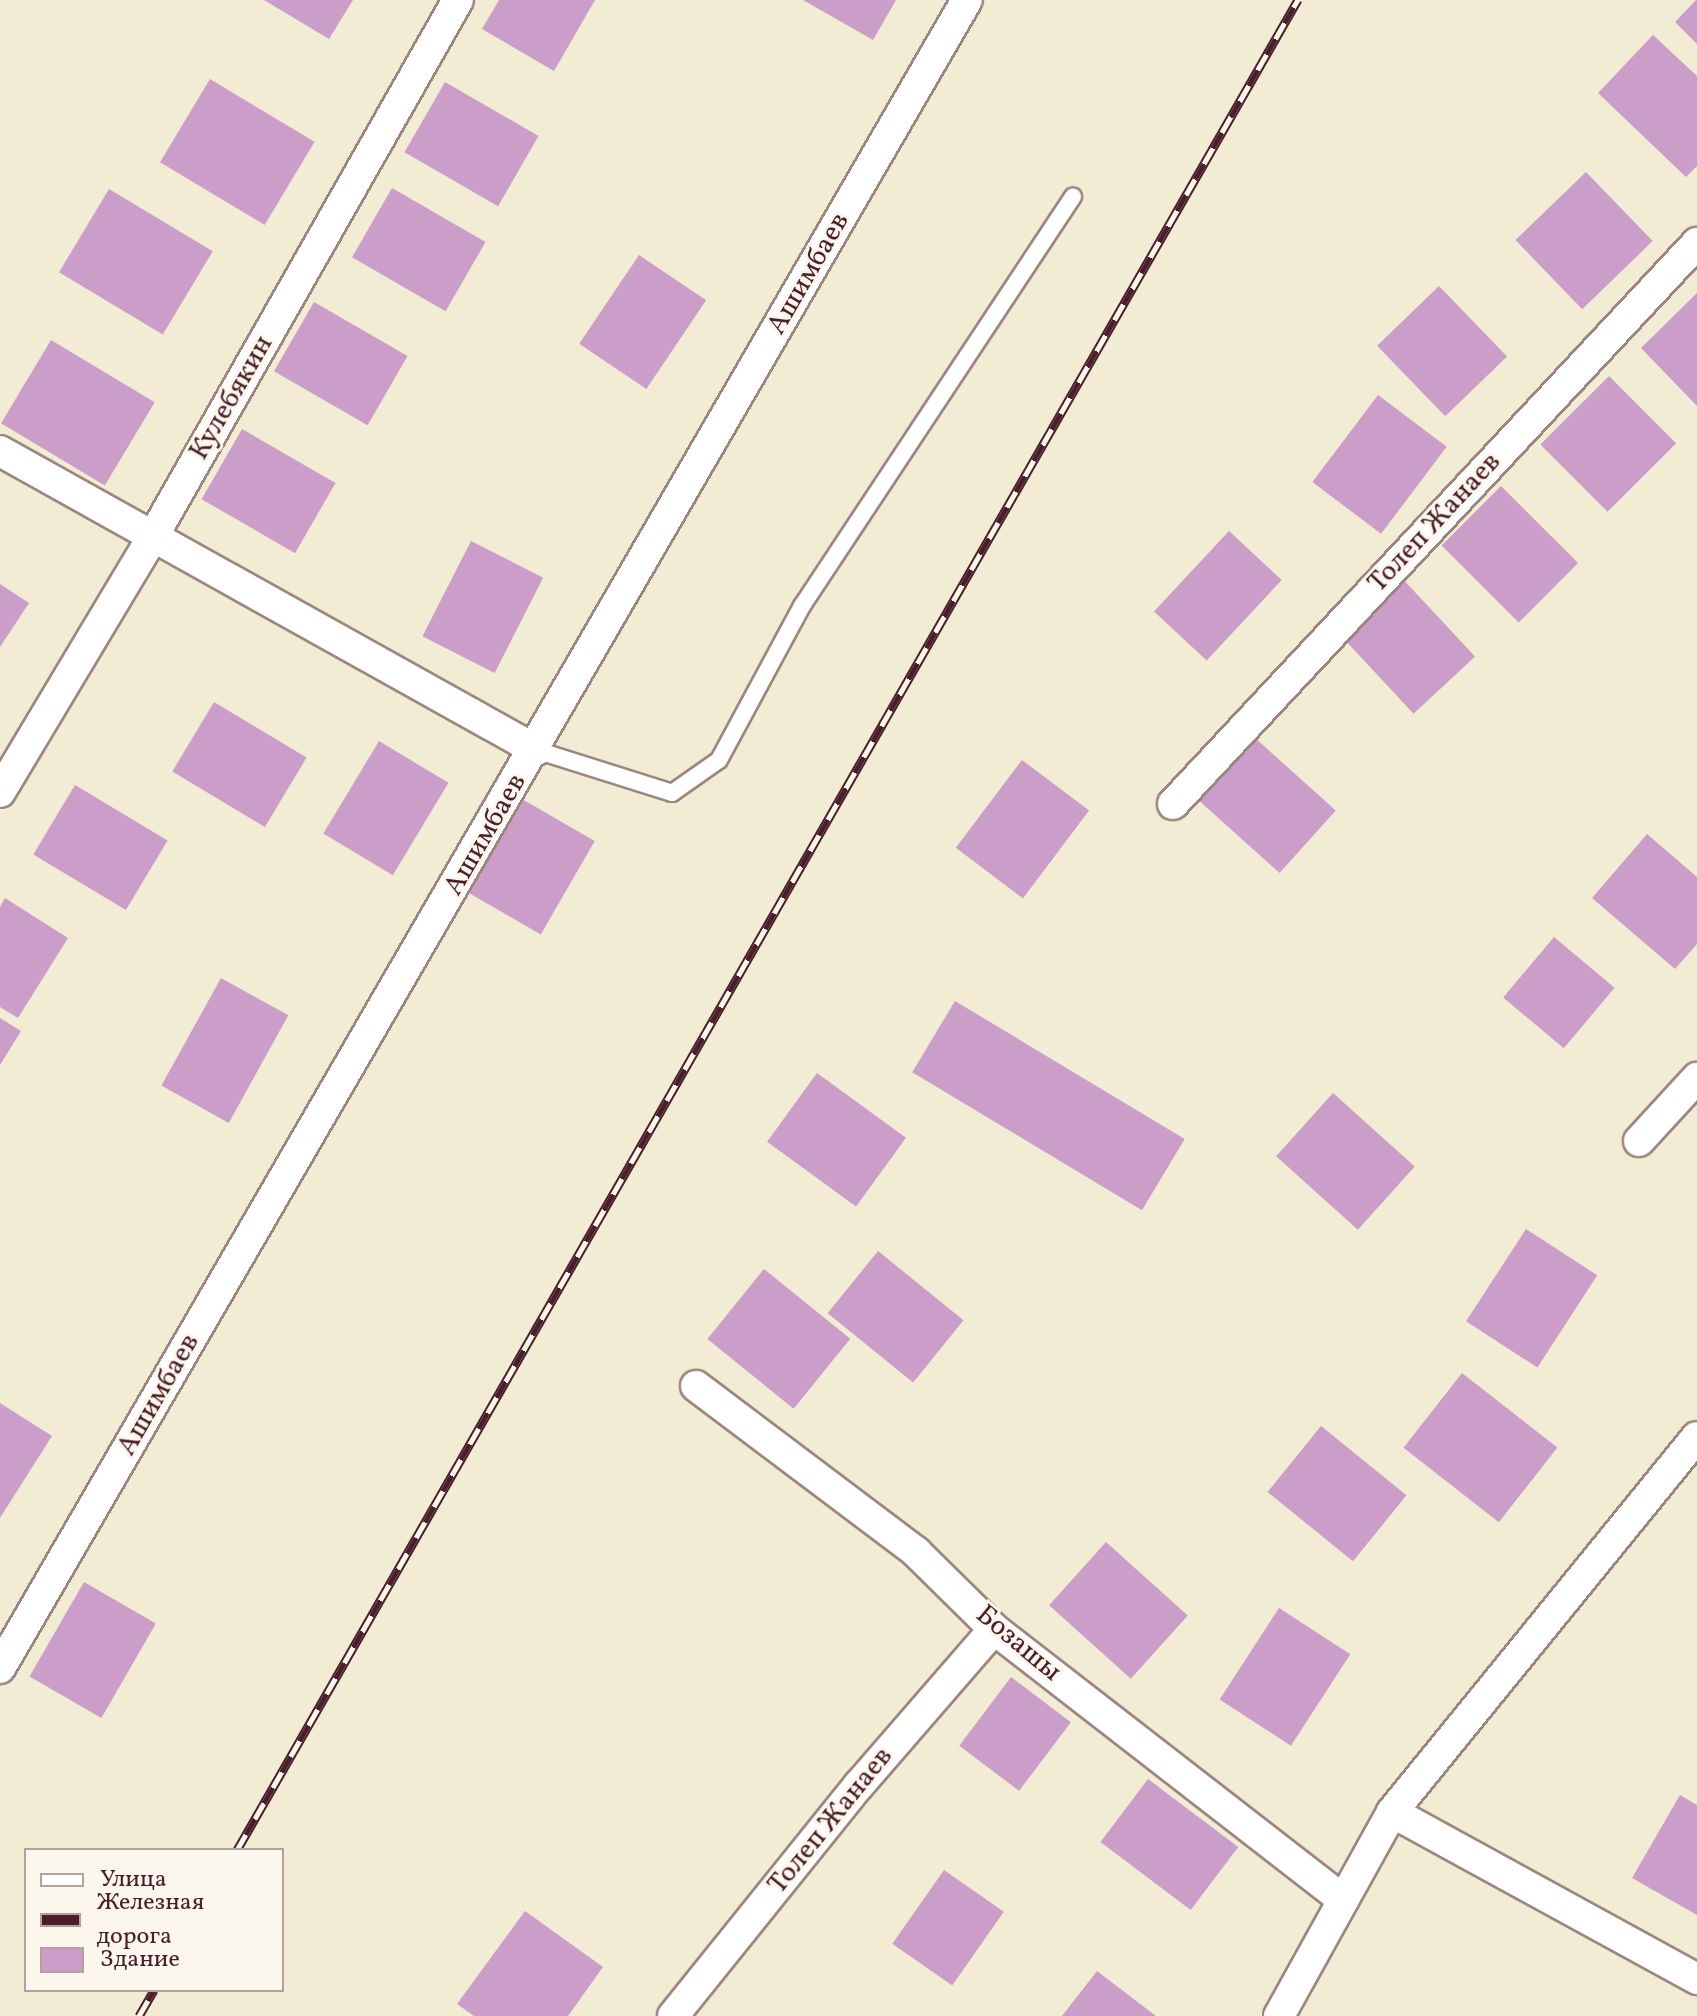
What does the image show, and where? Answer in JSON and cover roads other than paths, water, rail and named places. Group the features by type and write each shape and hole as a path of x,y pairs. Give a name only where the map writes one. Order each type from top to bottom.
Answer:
{"street":[{"name":"Кулебякин","path":"0,792 151,540 458,0"},
{"name":"Ашимбаев","path":"0,1668 536,750 967,0"},
{"name":"Толеп Жанаев","path":"1173,804 1697,243"},
{"path":"0,451 151,540 536,750"},
{"path":"1639,1141 1697,1078"},
{"name":"Бозашы","path":"696,1386 916,1552 994,1629 1343,1900"},
{"path":"1279,2016 1392,1812 1697,1437"},
{"name":"Толеп Жанаев","path":"673,2016 859,1785 994,1629"},
{"path":"1392,1812 1697,1979"},
{"path":"1295,2016 1323,1936"}],"lane":[{"path":"536,750 672,793 719,760 802,606 1073,197"}],"railway":[{"path":"238,1848 1298,0"},
{"path":"139,2016 153,1992"}]}
